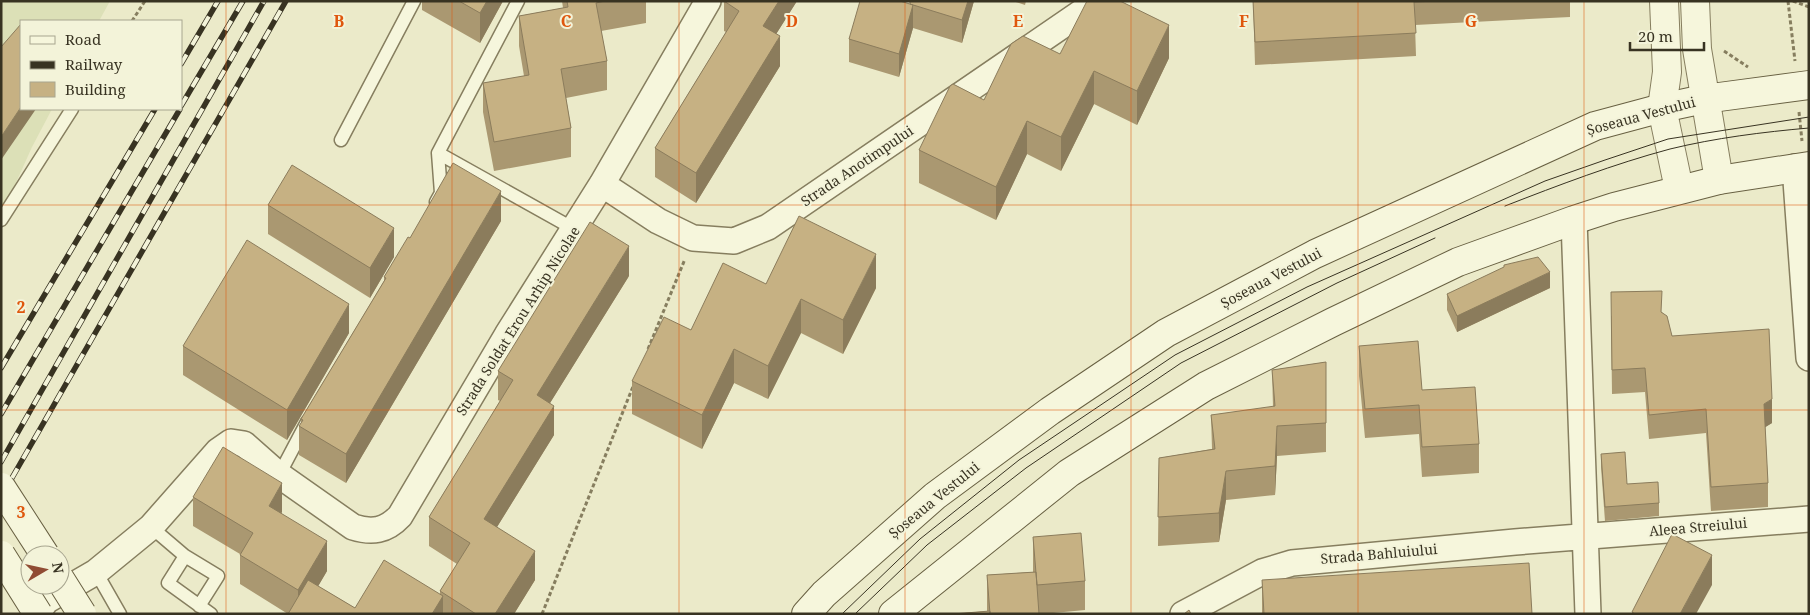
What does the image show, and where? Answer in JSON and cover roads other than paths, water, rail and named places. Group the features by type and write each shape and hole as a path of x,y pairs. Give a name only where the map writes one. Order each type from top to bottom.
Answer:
{"main road":[{"path":"1664,1 1667,72 1662,108 1679,189"},
{"path":"1694,1 1697,50 1719,180"},
{"name":"Șoseaua Vestului","path":"806,614 824,594 934,496 1050,411 1166,334 1315,254 1595,126 1704,99 1802,86"},
{"path":"892,614 1069,473 1206,386 1333,322 1458,262 1574,220 1679,189 1719,180 1803,167"},
{"path":"1,487 39,545"},
{"path":"1,555 38,614"},
{"path":"70,595 82,614"}],"street":[{"name":"Strada Soldat Erou Arhip Nicolae","path":"150,528 218,451 230,442 244,444 279,474 353,527 366,531 379,530 393,524 400,516 507,335 602,184 708,1"},
{"name":"Strada Anotimpului","path":"602,184 658,221 693,238 734,241 768,227 1098,1"},
{"path":"1803,167 1809,358"},
{"path":"1574,220 1587,536 1588,614"},
{"name":"Aleea Streiului","path":"1587,536 1809,519"},
{"path":"38,614 46,601 96,572 150,528"},
{"name":"Strada Bahluiului","path":"1183,614 1262,572 1292,563 1587,536"}],"lane":[{"path":"341,140 414,1"},
{"path":"430,211 441,194 438,153 518,1"},
{"path":"1,220 71,110"},
{"path":"438,153 574,229"},
{"path":"279,474 314,409"},
{"path":"150,528 185,556 218,576 199,606"},
{"path":"185,556 168,583 211,614"},
{"path":"96,572 120,614"}],"tram line":[{"path":"842,614 920,539 1019,460 1175,355 1307,287 1545,181 1605,160 1668,139 1809,117"},
{"path":"1505,206 1607,168 1670,149 1739,136 1809,128"},
{"path":"855,614 927,545 1026,468 1181,363 1337,283 1435,238"}],"railway":[{"path":"182,62 218,1"},
{"path":"182,104 243,1"},
{"path":"1,462 264,1"},
{"path":"1,497 286,1"},
{"path":"1,368 154,110"},
{"path":"1,414 179,110"}]}
